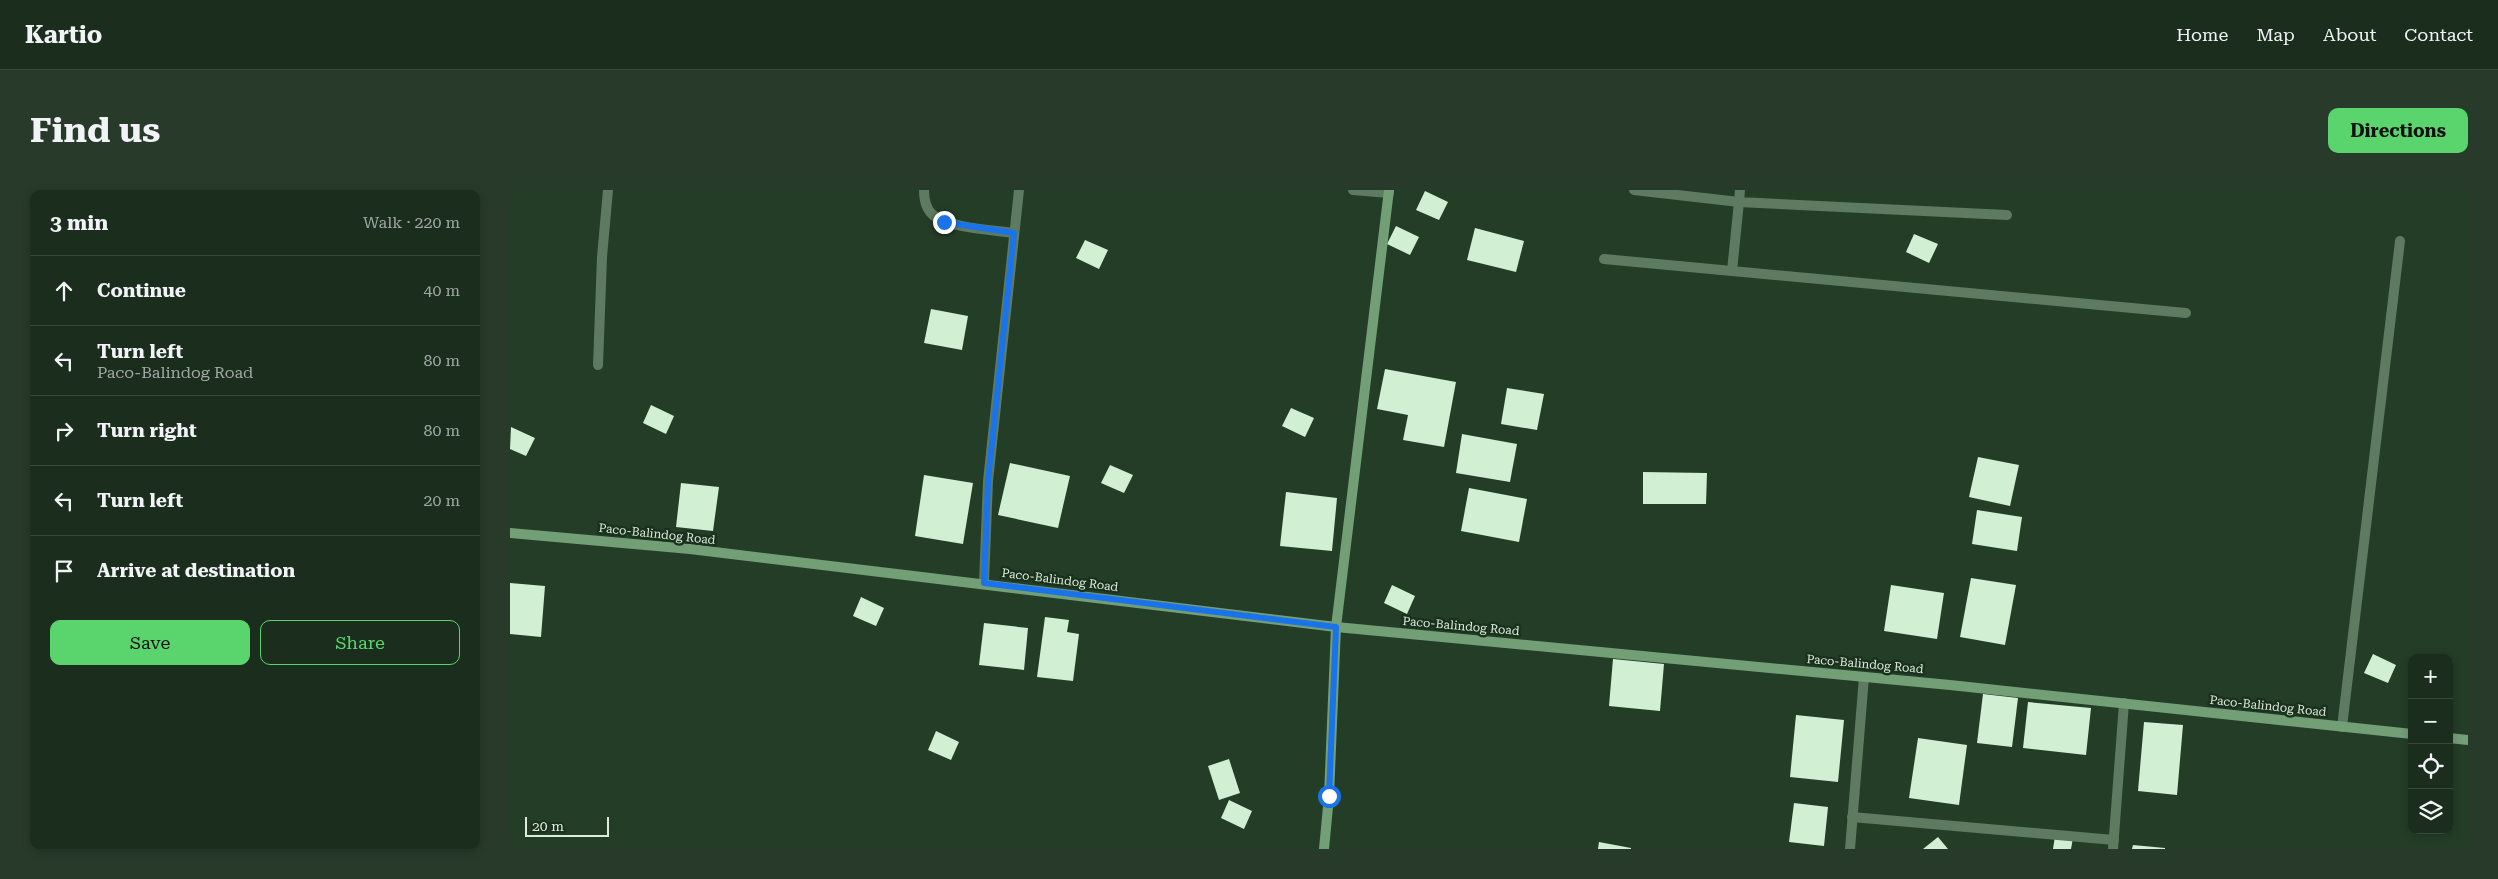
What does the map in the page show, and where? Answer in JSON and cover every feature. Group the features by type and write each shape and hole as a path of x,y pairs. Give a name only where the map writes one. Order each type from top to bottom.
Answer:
{"street":[{"path":"598,365 602,256 608,190"},
{"path":"924,190 926,205 932,215 944,222 1014,233"},
{"path":"984,583 988,481 1019,190"},
{"path":"1324,849 1329,796 1336,627 1389,192 1353,190"},
{"path":"1634,190 1739,202 2007,215"},
{"path":"1732,270 1740,190"},
{"path":"2342,726 2400,241"},
{"path":"1604,259 2186,312"},
{"name":"Paco-Balindog Road","path":"510,533 690,549 1336,627 1864,677 2408,734"},
{"path":"1850,849 1864,677"},
{"path":"1852,816 2113,844 2124,703"},
{"path":"2453,738 2468,740"}],"building":[{"path":"1425,191 1448,202 1439,220 1416,210"},
{"path":"1396,226 1419,237 1410,255 1387,244"},
{"path":"1475,228 1524,241 1516,272 1467,260"},
{"path":"1914,234 1938,244 1929,263 1906,252"},
{"path":"1085,240 1108,250 1099,269 1076,258"},
{"path":"931,309 968,316 962,350 924,343"},
{"path":"1385,369 1456,382 1444,447 1403,440 1408,415 1377,409"},
{"path":"1507,388 1544,394 1537,430 1501,424"},
{"path":"651,405 674,416 666,434 643,423"},
{"path":"1291,408 1314,418 1305,437 1282,426"},
{"path":"511,427 535,438 526,456 510,449"},
{"path":"1462,434 1517,444 1510,482 1456,473"},
{"path":"1978,457 2019,465 2010,506 1969,497"},
{"path":"1010,463 1070,476 1058,528 998,515"},
{"path":"1110,465 1133,475 1124,493 1101,483"},
{"path":"1643,472 1707,473 1706,504 1643,504"},
{"path":"924,475 973,483 963,544 915,536"},
{"path":"681,483 719,487 713,531 676,527"},
{"path":"1469,488 1527,499 1519,542 1461,531"},
{"path":"1286,492 1337,498 1332,551 1280,546"},
{"path":"1977,510 2022,517 2017,551 1972,544"},
{"path":"1971,578 2016,585 2005,645 1960,637"},
{"path":"510,583 545,586 541,637 510,634"},
{"path":"1392,585 1415,596 1407,614 1384,603"},
{"path":"1891,585 1944,593 1937,639 1884,631"},
{"path":"861,597 884,608 876,626 853,616"},
{"path":"1045,617 1069,620 1067,632 1079,634 1073,681 1037,677"},
{"path":"984,623 1028,628 1024,670 979,665"},
{"path":"2373,654 2396,665 2388,683 2364,673"},
{"path":"1613,659 1664,664 1660,711 1609,706"},
{"path":"1983,694 2018,698 2012,747 1977,743"},
{"path":"2028,702 2091,708 2086,755 2023,748"},
{"path":"1796,715 1844,720 1838,782 1790,777"},
{"path":"2144,722 2183,725 2177,795 2138,791"},
{"path":"936,731 959,742 951,760 928,750"},
{"path":"1918,738 1967,745 1959,805 1909,798"},
{"path":"1229,759 1240,793 1219,800 1208,766"},
{"path":"1229,800 1252,811 1244,829 1221,818"},
{"path":"1794,803 1828,807 1824,846 1789,842"},
{"path":"2055,836 2073,838 2071,849 2053,849"},
{"path":"1938,837 1948,849 1923,849"},
{"path":"1599,842 1631,848 1631,849 1598,849"},
{"path":"2133,845 2165,848 2165,849 2132,849"}],"route":[{"path":"944,222 1014,233 988,481 984,583 1336,627 1329,796"}]}
